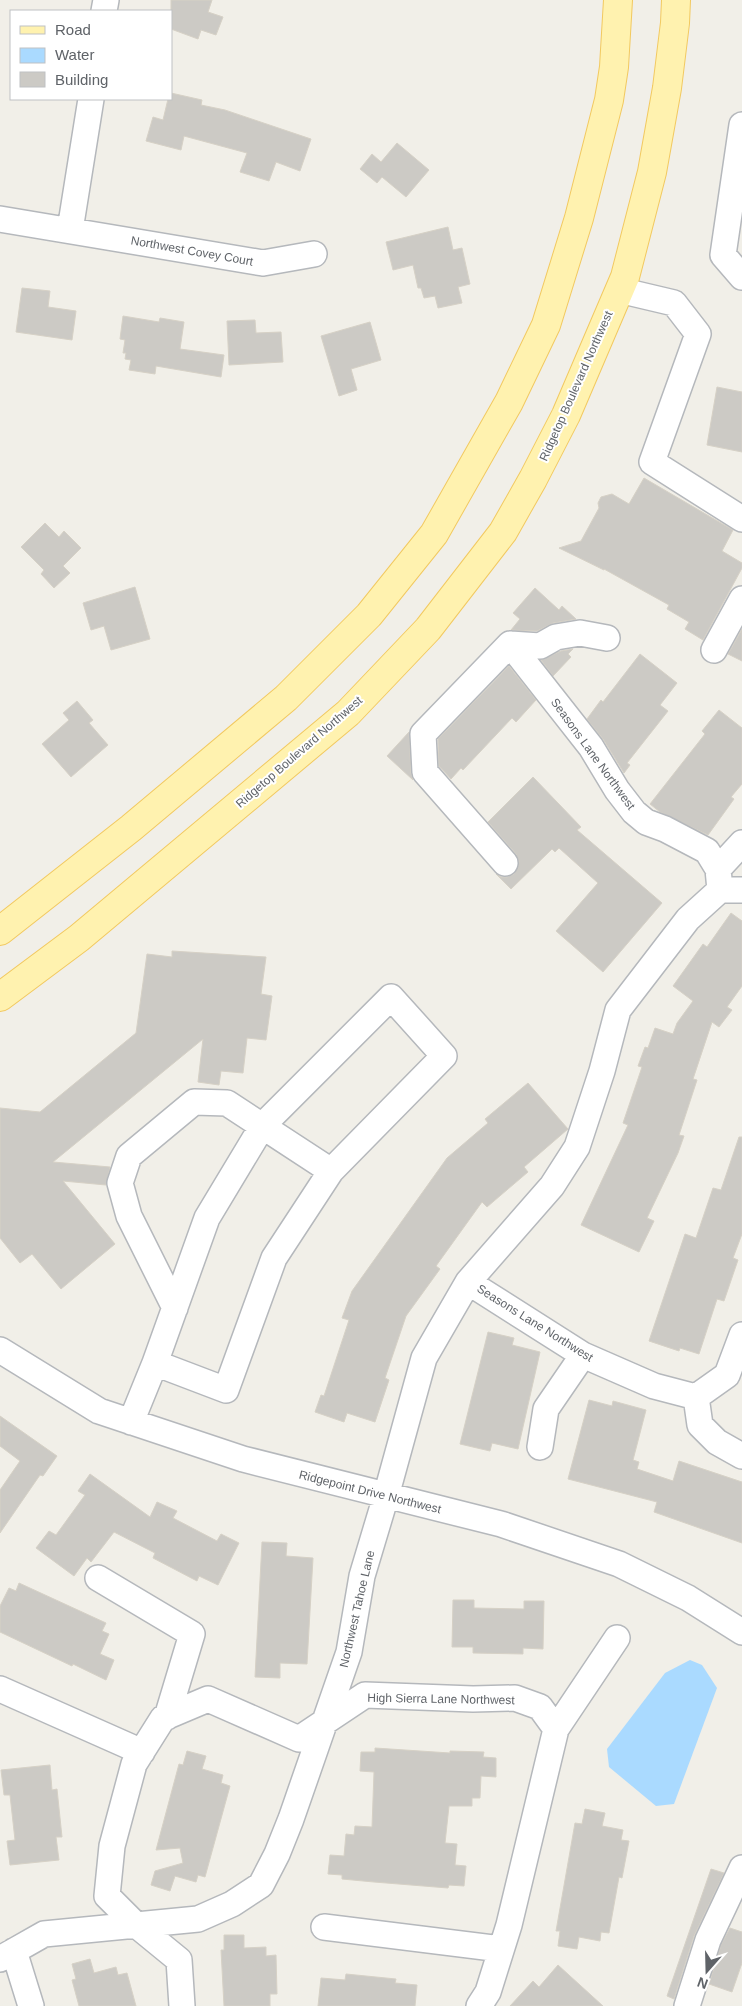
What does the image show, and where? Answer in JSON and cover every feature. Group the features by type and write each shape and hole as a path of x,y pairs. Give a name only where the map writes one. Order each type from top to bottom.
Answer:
{"main road":[{"path":"0,931 130,828 286,698 369,615 434,534 509,402 546,325 579,218 609,100 614,67 618,0"},
{"name":"Ridgetop Boulevard Northwest","path":"0,997 79,938 348,713 428,629 504,532 534,479 566,415 625,277 652,172 667,88 676,0"}],"street":[{"path":"70,230 90,100"},
{"path":"742,125 723,255 742,277"},
{"name":"Northwest Covey Court","path":"0,219 263,263 314,254"},
{"path":"619,290 674,303 698,334 652,462 742,519"},
{"path":"714,650 742,600"},
{"path":"505,863 425,772 423,734 510,644 540,646 556,637 580,633 607,638"},
{"name":"Seasons Lane Northwest","path":"510,644 591,747 617,790 634,812 646,822 665,829 707,851 727,883"},
{"name":"Northwest Tahoe Lane","path":"326,1722 349,1652 362,1576 424,1358 468,1282 552,1186 577,1147 602,1071 618,1010 688,919 727,883 742,843"},
{"path":"131,1422 155,1364 207,1218 263,1125 391,997 444,1056 331,1171 274,1258 226,1390 155,1364"},
{"path":"175,1308 129,1216 120,1183 129,1156 194,1102 227,1103 331,1171"},
{"name":"Seasons Lane Northwest","path":"468,1282 583,1355 654,1386 696,1397"},
{"path":"742,1335 727,1375 696,1397 700,1425 717,1442 742,1456"},
{"name":"Ridgepoint Drive Northwest","path":"0,1350 99,1411 243,1459 501,1524 619,1564 688,1598 742,1632"},
{"path":"540,1447 546,1409 583,1355"},
{"path":"98,1578 192,1634 167,1716 163,1718 134,1764 112,1846 107,1896 135,1924 179,1960 182,2006"},
{"path":"479,2006 488,1992 509,1925 556,1729 617,1638"},
{"path":"0,1689 142,1752"},
{"name":"High Sierra Lane Northwest","path":"167,1716 208,1699 299,1739 365,1695 473,1699 515,1698 540,1706 556,1729"},
{"path":"31,2006 7,1955 44,1934 198,1919 232,1904 261,1885 288,1828 326,1722"},
{"path":"686,2006 708,1940 742,1868"},
{"path":"324,1927 501,1949"}],"water":[{"path":"690,1660 702,1665 717,1688 674,1804 656,1806 609,1767 607,1749 665,1673"}],"building":[{"path":"171,0 212,0 208,12 223,17 216,35 201,30 198,39 172,29"},
{"path":"172,93 202,100 201,105 225,110 311,139 300,171 276,162 269,181 240,172 247,153 184,136 181,150 146,141 153,117 163,120 168,100 172,100"},
{"path":"397,143 429,170 406,197 382,177 377,183 360,169 372,154 381,162"},
{"path":"448,227 453,250 462,248 470,284 458,287 462,303 438,308 435,296 424,298 421,288 418,288 413,265 393,270 386,242"},
{"path":"22,288 50,291 48,307 76,311 72,340 16,332"},
{"path":"123,316 159,322 160,318 184,322 180,349 224,355 221,377 156,366 155,374 129,370 131,360 125,359 126,353 123,353 125,340 120,339"},
{"path":"255,320 256,333 281,332 283,362 229,365 227,321"},
{"path":"370,322 381,360 351,369 357,390 339,396 321,336"},
{"path":"717,387 742,392 742,452 707,445"},
{"path":"644,478 733,530 722,551 742,563 742,568 703,640 685,629 689,622 667,609 669,605 604,569 559,548 581,541 599,508 598,503 601,497 612,494 629,504"},
{"path":"45,523 59,537 64,531 81,548 63,566 70,573 54,588 41,574 44,570 21,547"},
{"path":"135,587 150,639 111,650 104,626 91,630 83,603"},
{"path":"535,588 559,610 562,606 576,619 553,623 537,631 511,630 520,619 513,613"},
{"path":"742,629 742,661 728,654"},
{"path":"573,649 568,654 571,657 553,676 541,660 561,651"},
{"path":"640,654 677,683 660,705 668,711 627,763 630,765 624,773 603,739 587,719 601,700 603,702"},
{"path":"509,666 536,700 516,722 512,718 463,770 461,768 451,779 439,766 438,739"},
{"path":"77,701 93,720 89,723 108,745 71,777 42,744 69,720 63,713"},
{"path":"719,710 742,728 742,784 731,797 734,799 708,835 660,812 650,804 705,734 702,731"},
{"path":"409,732 411,773 413,780 387,756"},
{"path":"533,777 581,827 577,830 662,903 603,972 556,931 598,883 559,848 555,852 552,849 511,889 496,874 501,877 507,877 514,874 518,868 519,861 516,854 488,822"},
{"path":"731,913 742,921 742,986 727,1007 732,1010 719,1027 712,1022 693,1079 697,1080 679,1135 684,1136 678,1153 647,1218 654,1221 639,1252 581,1225 628,1125 623,1123 642,1067 638,1066 645,1047 648,1048 655,1028 673,1034 677,1023 693,1001 673,986 703,944 707,947"},
{"path":"172,951 266,957 261,994 272,996 266,1040 247,1038 243,1073 221,1071 219,1085 198,1082 203,1039 53,1162 110,1167 106,1185 63,1181 115,1244 61,1289 32,1254 20,1263 0,1238 0,1108 40,1112 136,1033 147,954 172,957"},
{"path":"528,1083 568,1129 524,1167 528,1172 487,1207 482,1202 436,1266 440,1269 406,1316 385,1378 389,1380 375,1422 347,1413 344,1422 315,1412 321,1395 324,1396 349,1320 342,1318 352,1291 447,1158 488,1123 485,1119"},
{"path":"739,1137 742,1137 742,1234 733,1258 738,1260 724,1301 717,1299 699,1354 680,1348 679,1351 649,1341 685,1234 696,1238 713,1188 721,1190"},
{"path":"488,1332 514,1338 512,1345 540,1352 518,1449 492,1443 490,1451 460,1444"},
{"path":"589,1400 612,1406 613,1401 646,1410 633,1460 639,1462 637,1469 673,1481 679,1461 742,1482 742,1543 654,1512 657,1502 568,1479"},
{"path":"0,1416 57,1456 43,1476 40,1475 0,1533 0,1490 20,1461 0,1446"},
{"path":"90,1474 150,1517 157,1502 177,1511 173,1518 217,1541 221,1534 239,1543 218,1585 199,1576 197,1581 153,1558 155,1553 114,1532 91,1562 87,1558 74,1576 36,1548 49,1531 56,1535 85,1495 78,1491"},
{"path":"262,1542 287,1543 286,1556 313,1558 307,1664 280,1663 280,1678 255,1677"},
{"path":"19,1583 106,1623 102,1631 109,1634 100,1654 114,1660 106,1680 0,1632 0,1606 9,1588 16,1591"},
{"path":"453,1600 474,1600 474,1608 524,1609 524,1601 544,1601 543,1649 523,1648 523,1654 473,1653 473,1647 452,1647"},
{"path":"375,1748 450,1753 450,1751 484,1752 483,1757 496,1758 496,1777 481,1776 480,1798 472,1798 472,1806 449,1806 445,1843 457,1844 455,1865 466,1866 464,1886 449,1885 448,1888 374,1882 342,1879 342,1875 328,1874 330,1855 344,1856 346,1834 354,1835 355,1826 372,1827 374,1772 360,1771 361,1752 375,1752"},
{"path":"187,1751 206,1756 202,1769 223,1775 221,1783 230,1786 205,1877 198,1875 196,1882 175,1876 170,1891 151,1885 155,1871 183,1863 180,1848 156,1850 179,1764 183,1765"},
{"path":"50,1765 52,1790 57,1789 62,1837 56,1837 59,1860 10,1865 7,1841 15,1840 10,1795 4,1795 1,1770"},
{"path":"585,1809 605,1813 602,1826 623,1830 621,1840 629,1841 622,1878 619,1877 609,1933 601,1932 600,1941 579,1937 577,1949 558,1946 560,1931 556,1931 575,1823 582,1824"},
{"path":"711,1869 724,1873 694,1936 674,1999 667,1996"},
{"path":"730,1928 742,1932 742,1963 732,1992 709,1984 721,1945"},
{"path":"224,1935 244,1935 244,1948 266,1947 266,1956 276,1955 277,1994 270,1994 270,2006 224,2006 221,1950 224,1950"},
{"path":"90,1959 94,1973 116,1967 118,1975 127,1973 136,2006 79,2006 72,1980 76,1979 72,1964"},
{"path":"558,1965 603,2006 510,2006 533,1981 539,1987"},
{"path":"346,1974 396,1979 395,1983 417,1985 415,2006 318,2006 321,1978 345,1980"}]}
